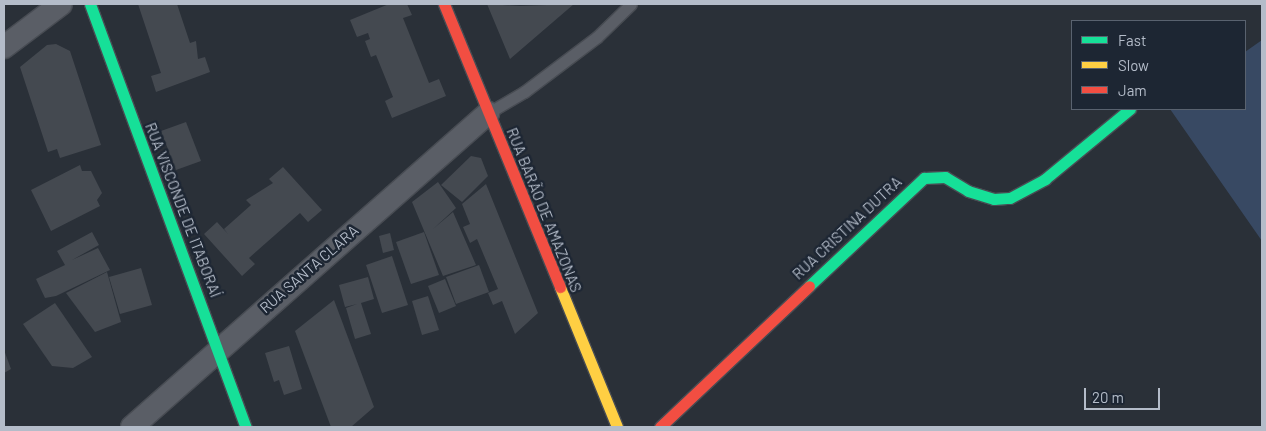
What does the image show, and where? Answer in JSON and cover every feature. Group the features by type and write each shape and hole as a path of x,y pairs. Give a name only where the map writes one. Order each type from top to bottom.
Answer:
{"street":[{"path":"4,47 35,11 62,4"},
{"name":"RUA VISCONDE DE ITABORAÍ","path":"90,4 219,348 246,427"},
{"name":"RUA BARÃO DE AMAZONAS","path":"444,4 617,427"},
{"name":"RUA CRISTINA DUTRA","path":"660,427 924,178 946,178 968,191 994,199 1010,198 1045,178 1129,110"},
{"name":"RUA SANTA CLARA","path":"132,427 219,348 488,113"}],"lane":[{"path":"488,113 524,92 597,37 631,4"}],"water":[{"path":"1262,40 1262,241 1171,110 1246,110 1246,51"}],"building":[{"path":"138,4 177,4 190,43 196,41 198,59 205,57 210,72 156,92 151,76 161,73"},
{"path":"389,4 407,4 412,15 403,18 429,83 439,79 446,96 392,118 385,101 393,97 376,55 371,57 365,41 370,39 368,33 357,37 350,20"},
{"path":"487,4 520,6 574,4 510,59"},
{"path":"56,44 70,51 101,145 60,158 57,149 48,152 20,67 47,45"},
{"path":"186,122 201,161 176,170 161,131"},
{"path":"471,156 481,158 488,176 462,202 441,185"},
{"path":"80,165 82,171 91,171 102,193 97,200 100,206 51,231 31,190"},
{"path":"283,167 322,210 308,222 300,213 249,258 255,264 242,276 204,234 217,222 228,234 224,229 251,205 246,200 273,183 269,179"},
{"path":"438,182 456,208 433,229 453,212 476,265 443,276 412,202"},
{"path":"486,184 538,313 515,334 502,301 493,305 488,293 498,289 477,239 470,243 463,227 470,224 462,204"},
{"path":"92,232 99,245 72,260 98,248 110,270 56,296 45,298 36,279 65,265 57,251"},
{"path":"424,232 439,275 411,284 396,242"},
{"path":"390,233 394,250 383,253 379,236"},
{"path":"392,256 408,305 382,313 366,265"},
{"path":"479,265 489,292 456,304 446,277"},
{"path":"141,268 152,305 120,314 109,277"},
{"path":"107,272 121,322 95,332 66,293"},
{"path":"368,277 374,299 361,303 371,334 355,339 346,308 357,304 345,307 339,285"},
{"path":"445,279 456,306 439,313 428,286"},
{"path":"428,296 439,330 422,335 412,301"},
{"path":"334,300 374,407 351,427 331,427 295,331"},
{"path":"55,303 92,357 73,368 52,366 23,324"},
{"path":"289,346 302,389 284,395 279,380 274,382 265,353"},
{"path":"4,350 11,369 4,373"}],"traffic: fast":[{"path":"90,4 246,427"},
{"path":"809,286 924,178 945,177 968,191 994,199 1010,198 1045,179 1129,110"}],"traffic: slow":[{"path":"560,287 617,427"}],"traffic: jam":[{"path":"444,4 560,287"},
{"path":"660,427 809,286"}]}
